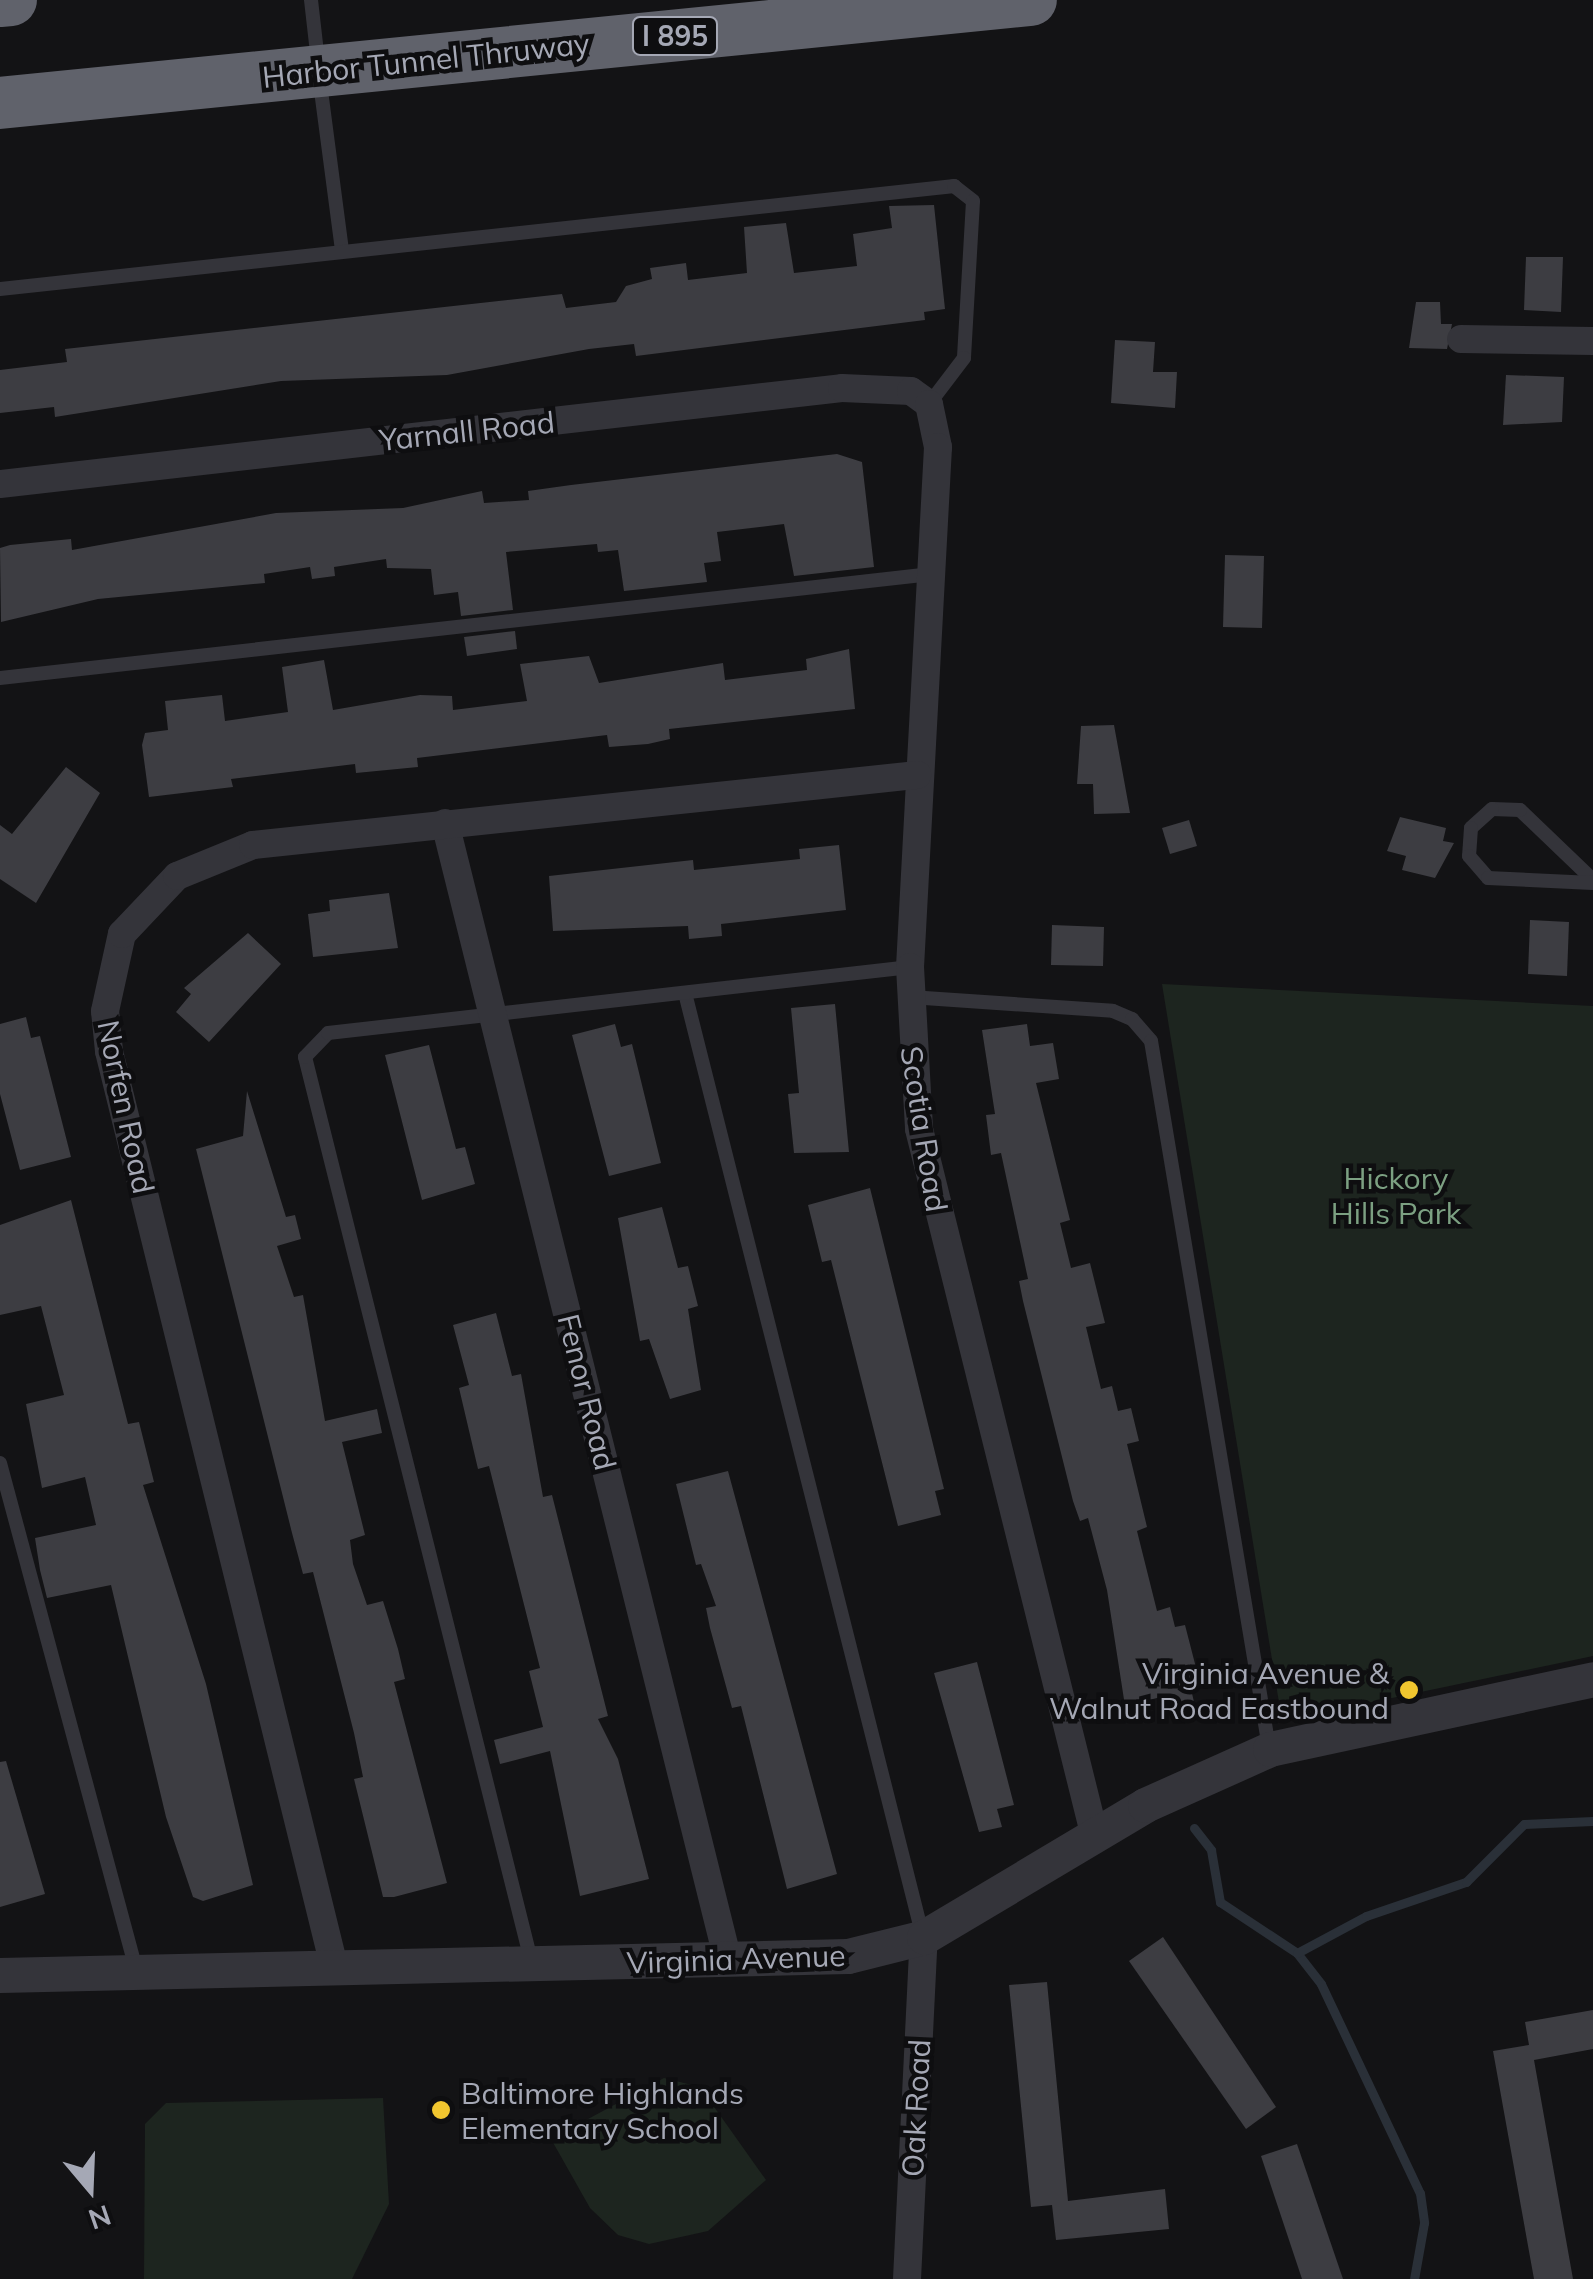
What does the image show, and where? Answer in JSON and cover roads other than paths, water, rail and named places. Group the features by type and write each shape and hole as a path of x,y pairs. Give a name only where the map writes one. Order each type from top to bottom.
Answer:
{"highway":[{"path":"0,1 11,0"},
{"name":"Harbor Tunnel Thruway","path":"0,102 1031,0"}],"street":[{"path":"1461,339 1593,341"},
{"name":"Yarnall Road","path":"0,484 842,388 911,391 929,404"},
{"name":"Scotia Road","path":"929,404 938,447 917,775 910,997 931,1194 1096,1837"},
{"name":"Norfen Road","path":"335,1970 104,1010 122,934 177,876 253,845 917,775"},
{"name":"Fenor Road","path":"446,824 728,1961"},
{"name":"Virginia Avenue","path":"0,1976 848,1956 924,1937 1191,1781 1270,1749 1593,1679"},
{"name":"Oak Road","path":"907,2279 924,1937"}],"lane":[{"path":"311,0 342,251"},
{"path":"0,288 954,186 974,201 964,358 929,404"},
{"path":"0,678 931,574"},
{"path":"1492,809 1520,810 1593,881 1488,878 1469,856 1471,828 1492,809"},
{"path":"533,1965 305,1057 328,1032 910,967"},
{"path":"685,993 924,1937"},
{"path":"910,997 1112,1011 1132,1018 1151,1041 1270,1749"},
{"path":"0,1463 138,1974"}],"waterway":[{"path":"1297,1953 1366,1916 1466,1882 1524,1824 1593,1821"},
{"path":"1194,1828 1211,1850 1220,1902 1297,1953 1321,1984 1420,2193 1424,2223 1414,2279"}],"place":[{"name":"Virginia Avenue & Walnut Road Eastbound","path":"1409,1690"},
{"name":"Baltimore Highlands Elementary School","path":"441,2110"}],"park label":[{"name":"Hickory Hills Park","path":"1396,1195"}]}
